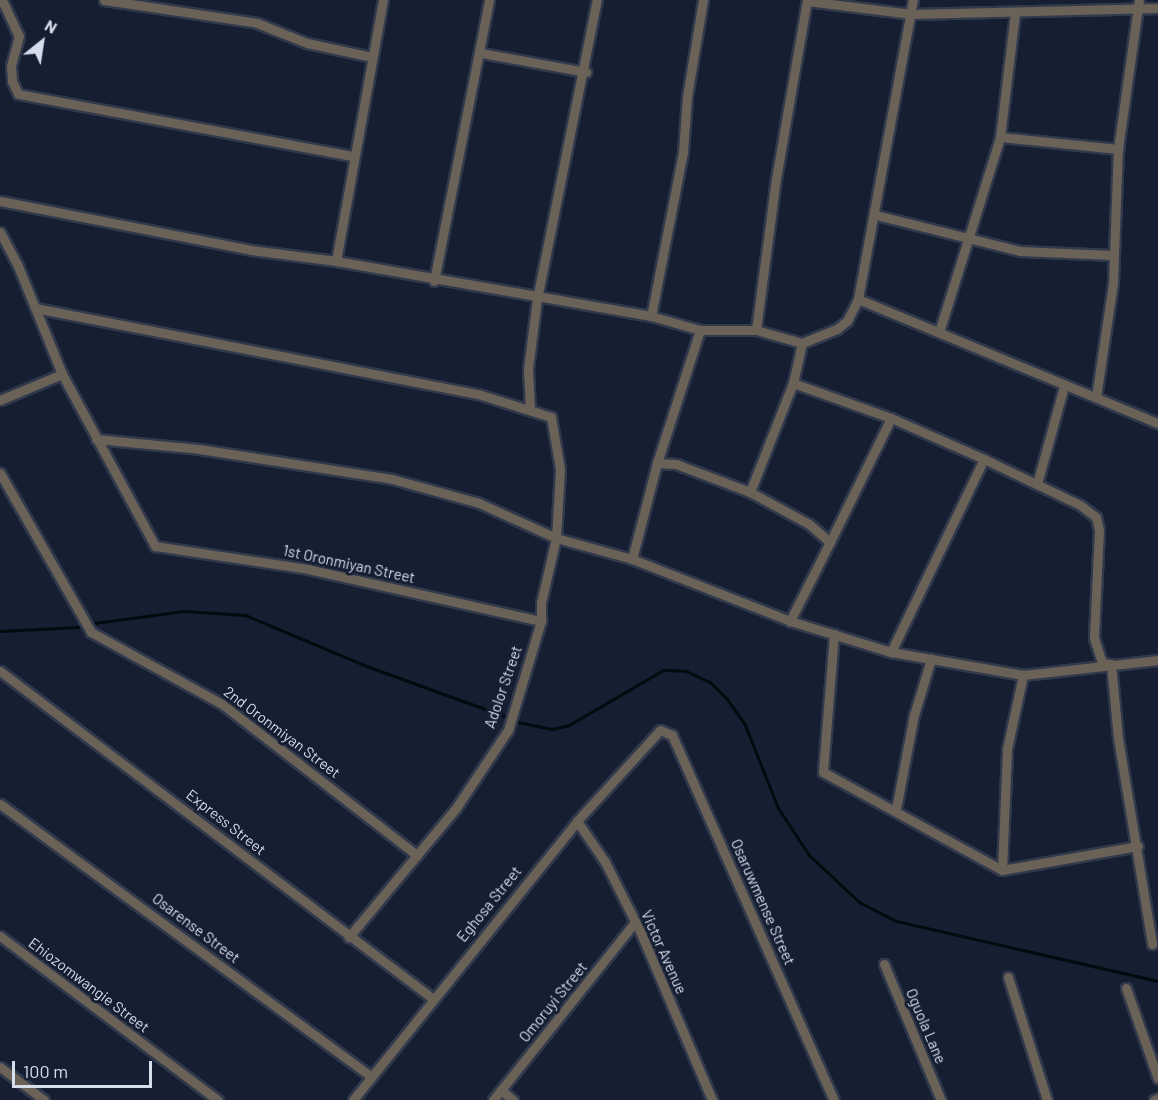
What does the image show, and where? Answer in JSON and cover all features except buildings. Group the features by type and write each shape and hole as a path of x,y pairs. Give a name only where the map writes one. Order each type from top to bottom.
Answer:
{"street":[{"path":"2,0 19,36 11,66 12,81 18,94 353,156"},
{"path":"104,0 257,23 307,43 372,57"},
{"path":"336,261 353,156 383,0"},
{"path":"434,281 481,53 489,0"},
{"path":"35,308 477,394 530,409 528,369 537,298 586,72 597,0"},
{"path":"651,316 683,152 687,97 704,0"},
{"path":"0,201 251,250 336,261 434,281 651,316 700,330 756,330 802,343 837,329 847,321 858,299 876,215 913,0"},
{"path":"939,332 1000,137 1020,12 1026,0"},
{"path":"756,330 776,179 807,1 911,14 1020,12 1138,5 1158,8"},
{"path":"1096,397 1110,310 1118,148 1138,5"},
{"path":"481,53 586,72"},
{"path":"1000,137 1118,148"},
{"path":"876,215 1020,251 1113,255"},
{"path":"0,232 62,374 96,439 199,449 392,479 479,502 556,538 632,559 790,621 891,652 1023,675 1158,660"},
{"path":"858,299 1158,423"},
{"path":"632,559 657,463 700,330"},
{"path":"750,492 793,383 802,343"},
{"path":"0,399 62,374"},
{"path":"793,383 891,418 984,459 1090,511 1099,522 1094,638 1102,663 1111,664"},
{"path":"1037,484 1064,386"},
{"name":"Adolor Street","path":"349,937 456,808 508,730 541,621 541,603 556,538 560,469 551,417 530,409"},
{"path":"790,621 891,418"},
{"name":"1st Oronmiyan Street","path":"96,439 151,542 308,568 541,621"},
{"path":"891,652 984,459"},
{"path":"657,463 676,464 750,492 809,524 830,542"},
{"name":"2nd Oronmiyan Street","path":"0,472 91,632 222,704 417,855"},
{"path":"834,634 823,772 896,809 1002,870 1138,846"},
{"path":"896,809 914,715 931,659"},
{"path":"1111,664 1118,738 1138,846 1152,944"},
{"name":"Express Street","path":"0,671 118,757 349,937 432,998"},
{"path":"1002,870 1007,749 1023,675"},
{"name":"Osaruwmense Street","path":"654,732 660,730 672,735 834,1100"},
{"name":"Eghosa Street","path":"353,1100 432,998 577,821 654,732"},
{"name":"Osarense Street","path":"0,804 372,1077"},
{"name":"Victor Avenue","path":"577,821 604,862 635,922 712,1100"},
{"name":"Omoruyi Street","path":"494,1100 635,922"},
{"name":"Ehiozomwangie Street","path":"0,936 218,1100"},
{"name":"Oguola Lane","path":"884,964 941,1100"},
{"path":"1008,977 1047,1100"},
{"path":"1126,988 1158,1079"},
{"path":"0,1067 44,1100"},
{"path":"501,1090 513,1100"}],"waterway":[{"path":"94,623 184,611 245,615 369,667 504,716"},
{"path":"0,631 79,627"},
{"path":"518,722 552,729 569,725 663,670 686,671 710,682 727,699 745,725 778,808 809,855 859,902 896,921 1158,981"}]}
